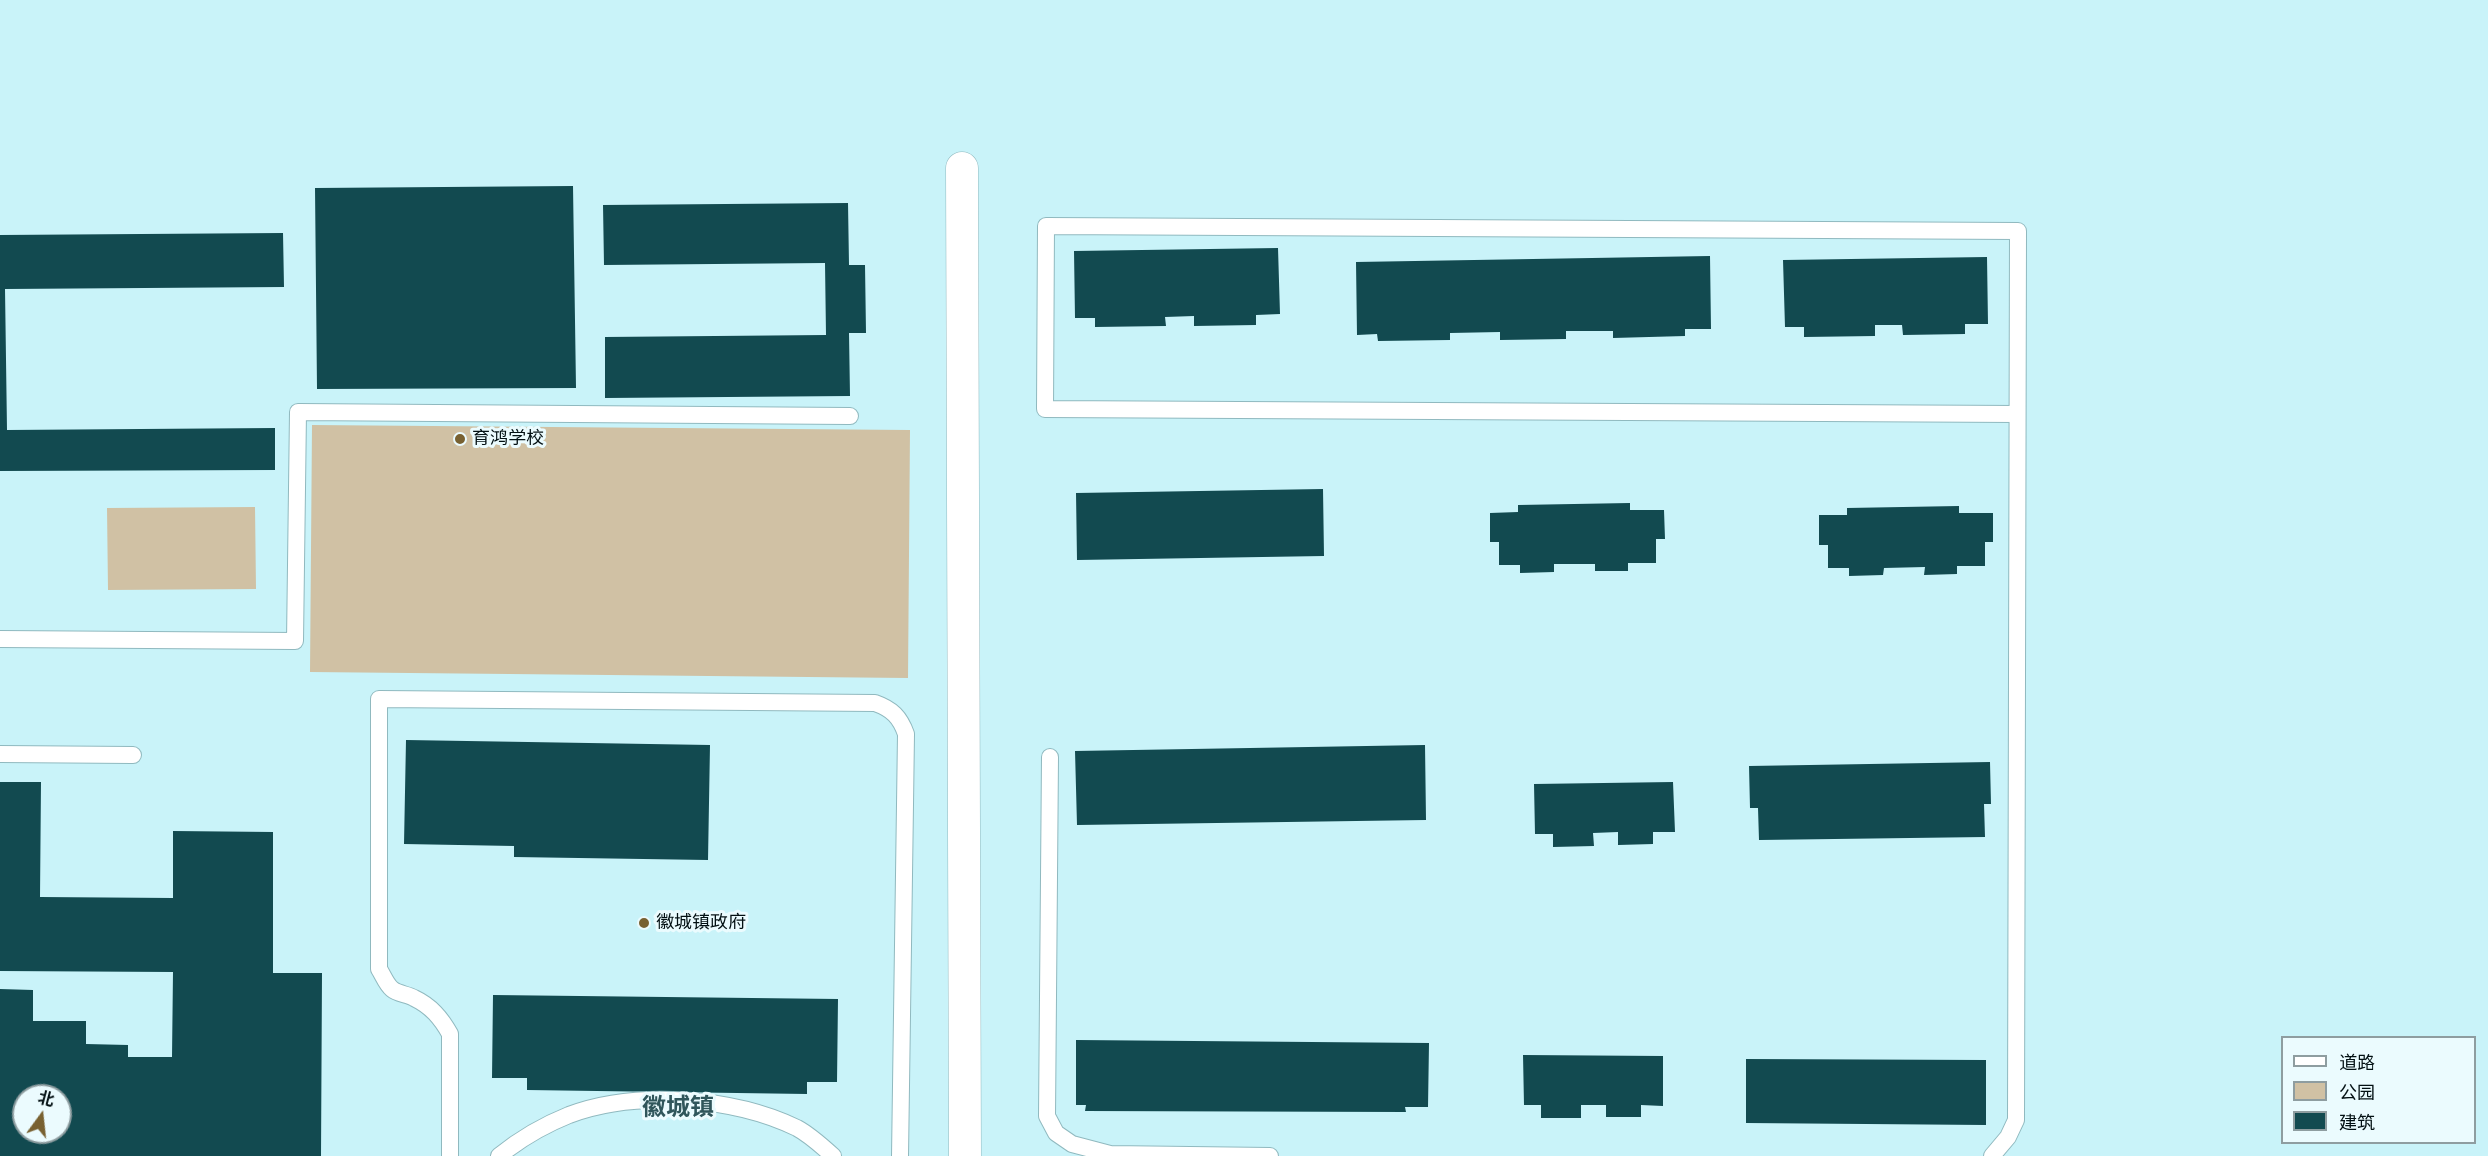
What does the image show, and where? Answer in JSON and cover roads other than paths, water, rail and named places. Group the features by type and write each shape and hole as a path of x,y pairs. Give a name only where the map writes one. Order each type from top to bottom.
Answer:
{"street":[{"path":"962,168 965,1156"}],"lane":[{"path":"1992,1156 2008,1137 2016,1120 2018,231 1046,226 1045,409 2017,414"},
{"path":"0,639 295,640 298,412 850,416"},
{"path":"450,1156 450,1034 442,1020 430,1008 414,997 395,991 389,986 379,969 379,699 875,704 887,707 896,714 906,734 900,1156"},
{"path":"0,754 133,754"},
{"path":"1050,757 1047,1116 1056,1133 1072,1144 1110,1154 1270,1156"},
{"path":"499,1156 523,1137 568,1115 616,1104 671,1100 733,1107 766,1116 798,1129 833,1156"}],"place":[{"name":"育鸿学校","path":"460,439"},
{"name":"徽城镇政府","path":"644,923"}],"district":[{"name":"徽城镇","path":"678,1109"}]}
